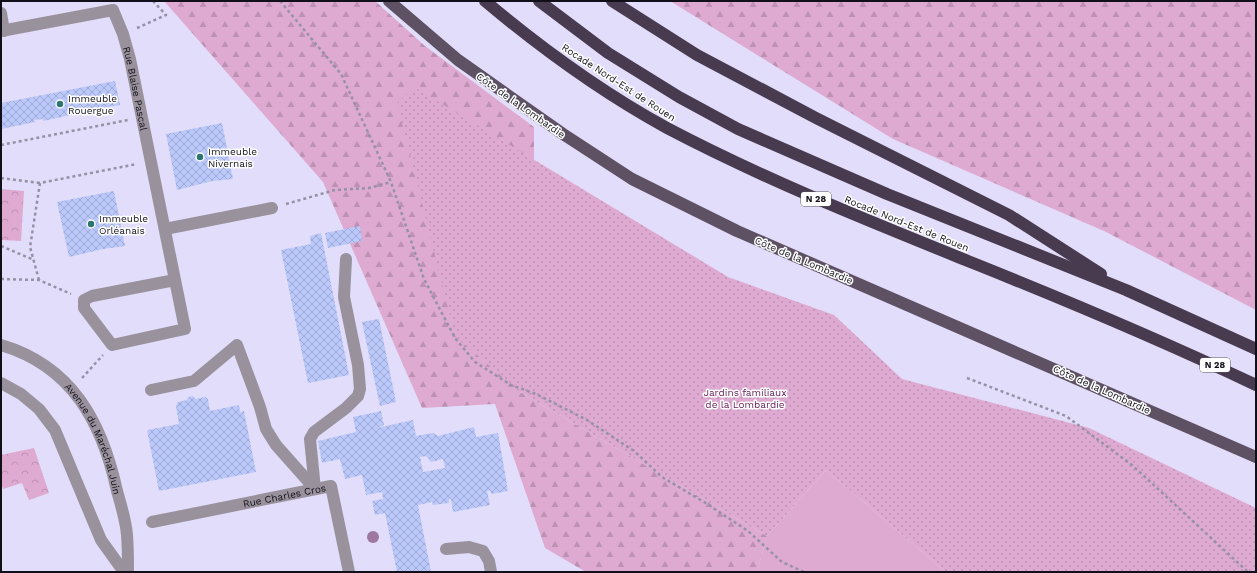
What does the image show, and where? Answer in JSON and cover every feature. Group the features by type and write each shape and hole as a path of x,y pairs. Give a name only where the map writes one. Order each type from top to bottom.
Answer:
{"highway":[{"name":"Rocade Nord-Est de Rouen","path":"485,1 549,51 598,85 665,126 752,171 837,208 1173,346 1256,385"},
{"name":"Rocade Nord-Est de Rouen","path":"539,1 608,53 679,97 738,129 887,194 1126,290 1256,349"},
{"path":"612,1 697,55 816,118 1009,215 1126,290"}],"main road":[{"name":"Côte de la Lombardie","path":"389,1 458,60 563,134 632,179 737,231 1256,457"}],"street":[{"name":"Rue Blaise Pascal","path":"3,31 110,6 123,34 142,117 185,329 112,345 85,311 84,300"},
{"path":"1,13 3,31"},
{"path":"165,229 272,208"},
{"path":"315,489 310,439 314,432 346,408 358,396 360,389 358,365 344,297 346,259"},
{"path":"84,300 92,296 175,280"},
{"name":"Avenue du Maréchal Juin","path":"1,345 29,355 51,369 71,387 89,411 100,432 114,475 127,534 128,572"},
{"path":"151,390 194,381 237,345 260,407 266,429 276,445 315,489"},
{"path":"1,383 21,394 40,409 55,430 101,540 124,572"},
{"name":"Rue Charles Cros","path":"152,522 331,486 349,572"},
{"path":"446,549 468,547 483,551 489,561 492,572"}],"path":[{"path":"123,34 166,15 153,1"},
{"path":"280,1 340,74 391,182 424,279 455,338 475,362 511,385 536,394 587,420 634,451 662,477 748,531 782,562 804,572"},
{"path":"1,145 142,117"},
{"path":"1,178 40,183 151,161"},
{"path":"272,208 335,190 369,188 391,182"},
{"path":"39,280 30,247 40,183"},
{"path":"1,246 8,247 34,260"},
{"path":"1,279 39,280 84,300"},
{"path":"81,378 93,366"},
{"path":"968,378 1066,416 1132,465 1248,572"}],"green space":[{"path":"164,1 375,1 425,46 534,127 534,160 414,88 520,392 767,536 757,572 586,572 545,548 495,404 422,408 323,182"},
{"path":"670,1 1256,1 1256,310 1104,231 893,139"},
{"name":"Jardins familiaux de la Lombardie","path":"414,87 728,277 834,315 902,379 1089,428 1256,508 1256,572 946,572 826,470 767,536 520,392 455,336 397,103"},
{"path":"1,189 24,191 21,241 1,240"},
{"path":"34,448 49,493 29,500 22,483 3,489 1,483 1,455"},
{"path":"826,470 946,572 757,572 767,536"}],"building":[{"name":"Immeuble Rouergue","path":"115,81 120,105 88,110 89,111 43,121 43,119 34,120 35,122 1,129 1,103"},
{"name":"Immeuble Nivernais","path":"222,123 233,179 212,181 177,190 166,134"},
{"name":"Immeuble Orléanais","path":"114,191 125,246 103,249 69,257 57,202"},
{"path":"360,226 362,241 328,248 325,233"},
{"path":"321,233 349,375 308,383 281,250 311,244 310,236"},
{"path":"379,319 396,402 380,406 362,322"},
{"path":"193,396 196,399 205,397 208,399 210,411 239,405 240,412 244,411 256,472 159,491 147,430 179,424 176,406 178,402 187,400 188,397"},
{"path":"381,411 384,425 377,428 413,420 416,436 433,433 438,436 474,427 476,437 498,433 508,491 491,494 491,491 487,491 490,505 453,512 451,499 449,499 449,503 433,505 432,502 418,505 431,572 397,572 385,513 375,515 372,501 383,499 382,492 366,495 362,475 345,479 340,459 322,463 318,441 356,432 353,417","holes":["426,456 431,462 443,459 445,468 423,472 420,457"]}],"place":[{"name":"Immeuble Rouergue","path":"60,104"},
{"name":"Immeuble Nivernais","path":"200,157"},
{"name":"Immeuble Orléanais","path":"91,224"}]}
